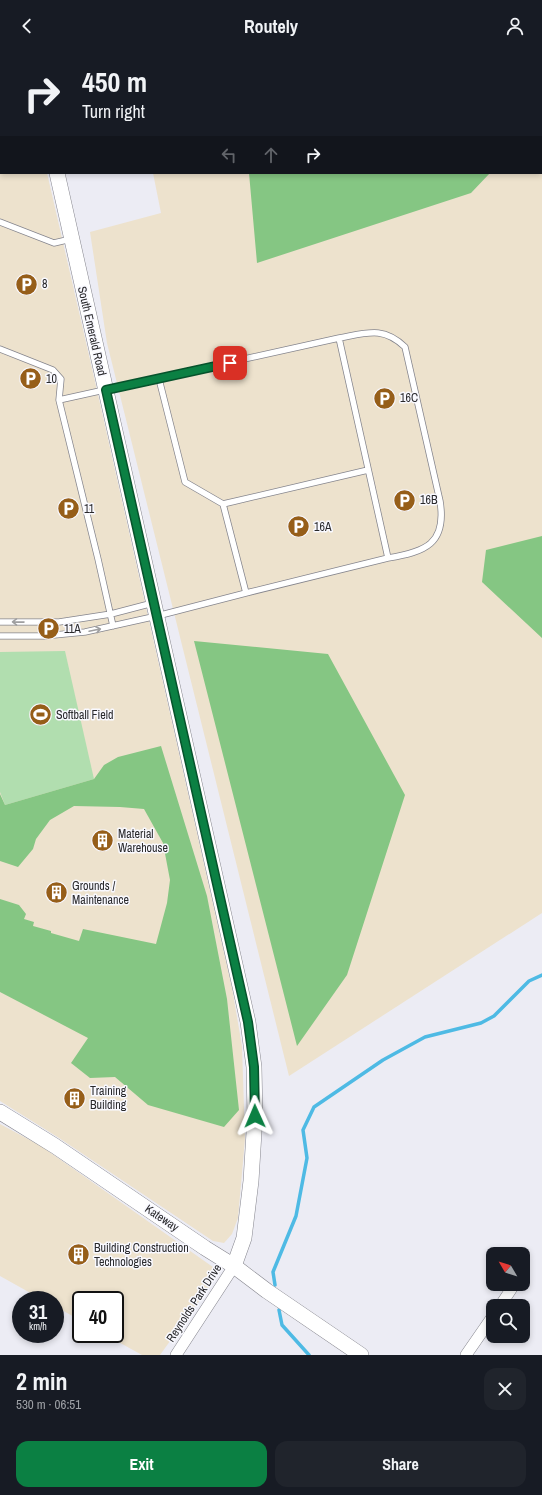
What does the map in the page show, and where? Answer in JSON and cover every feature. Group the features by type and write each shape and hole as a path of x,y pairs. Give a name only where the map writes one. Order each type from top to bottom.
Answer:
{"street":[{"name":"South Emerald Road","path":"57,174 252,1045 255,1116 251,1181 244,1238 234,1266"},
{"name":"Kateway","path":"0,1112 22,1124 234,1266 267,1291 361,1355"},
{"name":"Reynolds Park Drive","path":"176,1355 234,1266"},
{"path":"466,1355 486,1326"}],"lane":[{"path":"0,222 54,243 72,239"},
{"path":"0,622 55,622 111,614 155,610 246,593 420,550 435,540 440,532 442,514 440,501 405,347 397,339 381,332 340,338 59,400"},
{"path":"340,338 388,558"},
{"path":"0,349 53,370 61,379 59,400 113,626"},
{"path":"159,379 185,482 223,504 368,470"},
{"path":"223,504 246,593"},
{"path":"0,636 44,636 85,632 113,626 155,610"}],"shaded area":[{"path":"0,174 47,174 232,988 242,1046 245,1139 238,1218 232,1234 224,1243 213,1241 59,1138 0,1101"},
{"path":"153,174 542,174 542,913 289,1076 107,343 90,232 161,213"},
{"path":"0,1124 41,1146 220,1272 160,1355 142,1355 120,1343 124,1343 124,1291 72,1291 72,1316 64,1311 64,1291 27,1291 0,1276"}],"green space":[{"path":"249,174 489,174 471,193 257,263"},
{"path":"542,536 542,638 482,582 486,550"},
{"path":"194,641 328,654 405,795 347,975 297,1046"},
{"name":"Softball Field","path":"65,651 94,779 5,805 0,792 0,652"},
{"path":"161,746 207,896 227,999 239,1110 224,1127 148,1105 115,1077 90,1078 71,1063 88,1038 0,992 0,899 19,905 26,914 24,919 34,922 33,926 51,931 51,933 79,941 83,929 156,944 167,903 170,880 163,843 144,809 74,806 50,820 36,839 33,849 18,867 0,861 0,794 5,805 94,779 104,765 118,757"}],"waterway":[{"path":"275,1285 273,1272 296,1216 307,1158 303,1130 314,1107 383,1060 425,1037 481,1023 494,1016 529,981 542,975"},
{"path":"279,1310 282,1325 309,1355"}],"place":[{"name":"8","path":"27,284"},
{"name":"10","path":"30,379"},
{"name":"16C","path":"384,398"},
{"name":"16B","path":"405,500"},
{"name":"11","path":"68,509"},
{"name":"16A","path":"298,527"},
{"name":"11A","path":"48,629"},
{"name":"Softball Field","path":"40,715"},
{"name":"Material Warehouse","path":"103,841"},
{"name":"Grounds / Maintenance","path":"57,893"},
{"name":"Training Building","path":"74,1098"},
{"name":"Building Construction Technologies","path":"78,1255"}],"route":[{"path":"230,363 106,390 248,1022 254,1067 255,1116"}]}
